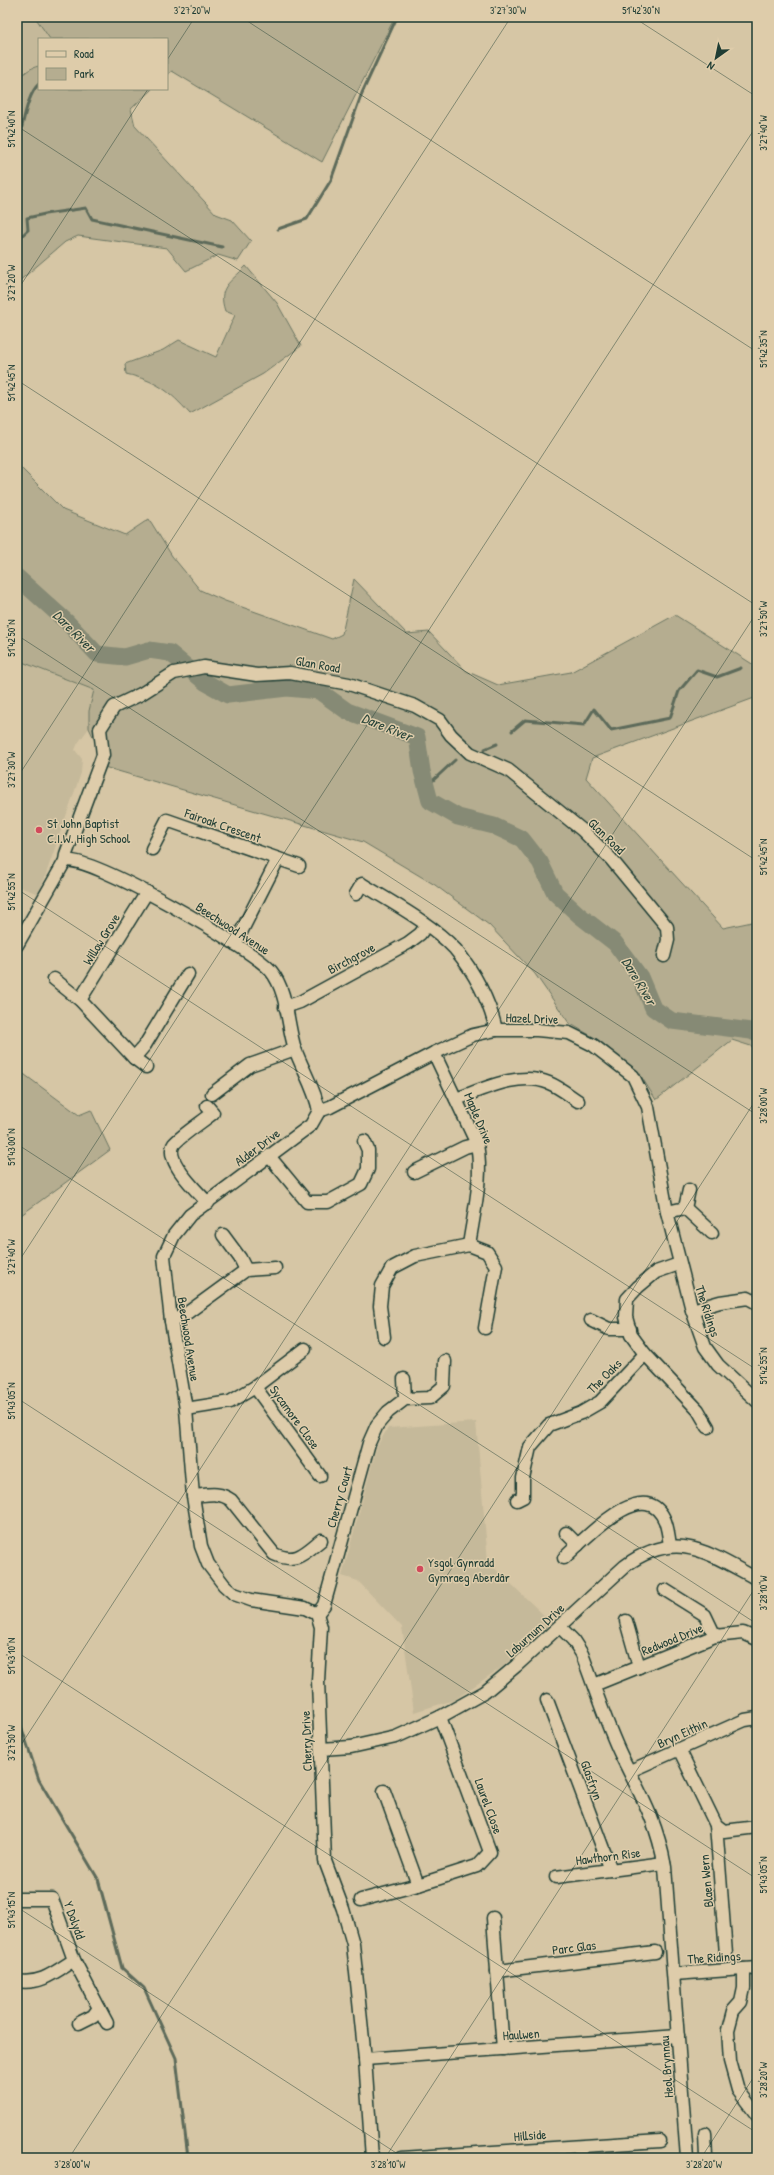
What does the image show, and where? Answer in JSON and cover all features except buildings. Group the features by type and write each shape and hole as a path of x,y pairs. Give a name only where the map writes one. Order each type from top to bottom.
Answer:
{"street":[{"name":"Glan Road","path":"17,945 65,861 66,854 103,755 100,729 114,707 140,694 174,673 204,667 257,675 290,673 349,684 415,706 440,720 451,735 470,754 508,770 582,830 612,858 667,927 668,940 664,956"},
{"name":"Fairoak Crescent","path":"152,849 167,820 299,866"},
{"path":"234,944 278,859"},
{"name":"Beechwood Avenue","path":"65,861 79,861 147,892 234,944 271,971 278,983 295,1049 316,1096 319,1111"},
{"path":"356,894 362,884 426,926 454,949 470,970 485,996 493,1016 496,1030"},
{"name":"Willow Grove","path":"80,1000 147,892"},
{"name":"Birchgrove","path":"285,1007 300,1002 408,943 420,934 426,926"},
{"path":"134,1058 144,1045 188,974"},
{"path":"54,979 80,1000 134,1058 146,1067"},
{"name":"Hazel Drive","path":"319,1111 330,1107 434,1053 473,1035 496,1030 538,1030 569,1033 593,1045 612,1058 633,1076 648,1107 667,1212"},
{"path":"212,1094 250,1065 295,1049"},
{"name":"Maple Drive","path":"434,1053 477,1144 479,1176 469,1245"},
{"path":"456,1099 503,1082 525,1080 548,1083 578,1101"},
{"path":"207,1106 213,1113 174,1145 172,1156 182,1174 208,1203"},
{"name":"Alder Drive","path":"208,1203 311,1125 319,1111"},
{"path":"269,1156 307,1202 328,1202 361,1184 368,1169 368,1150 364,1141"},
{"path":"414,1172 465,1147 477,1144"},
{"path":"685,1208 689,1190"},
{"name":"Beechwood Avenue","path":"193,1496 186,1409 171,1321 164,1256 174,1235 190,1215 208,1203"},
{"path":"667,1212 685,1208"},
{"path":"685,1208 712,1233"},
{"name":"The Ridings","path":"667,1212 679,1264 692,1310 705,1347 718,1365 757,1401"},
{"path":"223,1235 240,1258 246,1270"},
{"path":"384,1337 380,1306 382,1286 392,1268 415,1256 469,1245 487,1252 496,1266 485,1328"},
{"path":"679,1264 656,1272 627,1299 626,1317 631,1335 645,1354 698,1410 708,1427"},
{"path":"171,1321 183,1316 246,1270 274,1268"},
{"path":"692,1310 720,1302 748,1298 757,1303"},
{"path":"591,1320 609,1329 630,1329"},
{"name":"Sycamore Close","path":"186,1409 230,1402 255,1387 305,1349"},
{"name":"The Oaks","path":"517,1500 523,1497 522,1478 530,1447 549,1425 582,1413 600,1402 645,1354"},
{"path":"404,1379 405,1398 430,1398 444,1386 445,1361"},
{"name":"Sycamore Close","path":"255,1387 316,1461 320,1476"},
{"name":"Cherry Court","path":"317,1614 324,1605 369,1443 377,1425 388,1412 405,1398"},
{"path":"317,1548 294,1559 285,1559 274,1554 231,1500 225,1495 193,1496 201,1546 208,1564 229,1590 234,1594 250,1600 305,1608 317,1614"},
{"path":"564,1558 622,1508 640,1504 653,1508 660,1513 666,1522 670,1546"},
{"path":"566,1533 578,1546"},
{"name":"Laburnum Drive","path":"321,1749 351,1747 396,1737 440,1717 485,1692 560,1627 625,1566 638,1556 653,1550 670,1546 690,1547 716,1557 757,1579"},
{"name":"Redwood Drive","path":"665,1590 705,1615 714,1636"},
{"name":"Cherry Drive","path":"317,1614 322,1628 318,1681 325,1861 343,1909 353,1944 365,2060 372,2158"},
{"name":"Redwood Drive","path":"626,1621 640,1667"},
{"name":"Heol Brynnau","path":"560,1627 573,1640 582,1654 622,1756 653,1819 660,1839 664,1863 674,1974 687,2158"},
{"name":"Redwood Drive","path":"594,1685 714,1636 743,1633 757,1640"},
{"name":"Glasfryn","path":"547,1700 611,1870"},
{"name":"Laurel Close","path":"361,1900 418,1885 477,1866 490,1852 440,1717"},
{"name":"Bryn Eithin","path":"630,1771 679,1749 747,1725 757,1718"},
{"name":"Blaen Wern","path":"679,1749 716,1825 730,1933 726,1954"},
{"path":"384,1791 418,1885"},
{"path":"716,1825 724,1831 757,1826"},
{"name":"Hawthorn Rise","path":"556,1877 664,1863"},
{"name":"Y Dolydd","path":"17,1899 52,1899 74,1960 107,2024"},
{"path":"493,1918 504,2049"},
{"name":"Parc Glas","path":"497,1970 655,1952"},
{"name":"Y Dolydd","path":"17,1981 29,1983 43,1979 74,1960"},
{"name":"The Ridings","path":"674,1974 757,1968"},
{"path":"744,1969 744,1988 741,2002 733,2012 728,2030 730,2061 738,2090 757,2115"},
{"path":"79,2023 93,2016 98,2012 99,2008"},
{"name":"Haulwen","path":"365,2060 678,2036"},
{"path":"705,2133 706,2158"},
{"name":"Hillside","path":"402,2158 660,2141"}],"shaded area":[{"path":"17,17 35,17 49,38 38,38 38,66 32,67 24,72 17,81"},
{"name":"St John Baptist C.I.W. High School","path":"17,660 94,690 89,711 89,728 78,743 75,750 82,759 81,773 39,894 17,886"},
{"name":"Ysgol Gynradd Gymraeg Aberdâr","path":"476,1422 488,1562 552,1623 502,1667 454,1700 414,1712 402,1627 358,1581 342,1576 377,1446 388,1428"}],"green space":[{"path":"35,17 395,17 322,162 172,71 168,74 168,38 49,38"},
{"path":"38,66 38,90 151,90 131,109 135,126 216,214 232,220 251,241 238,261 218,255 186,271 167,248 78,236 65,242 17,283 17,81 32,68"},
{"path":"246,266 277,303 301,346 263,374 190,414 175,399 154,383 126,374 125,364 163,350 179,340 216,357 235,315 225,311 223,303 224,291 230,281"},
{"path":"17,464 63,510 125,535 149,519 172,556 200,590 225,601 332,639 342,634 354,579 407,634 429,632 466,671 498,685 571,672 675,615 757,667 757,697 592,758 586,778 723,928 757,921 757,1048 732,1040 656,1100 639,1073 600,1041 569,1023 535,974 489,925 435,885 363,842 104,767 97,745 89,728 89,711 94,690 17,660"},
{"path":"17,1069 79,1115 91,1110 110,1150 17,1218"}],"waterway":[{"path":"278,229 307,219 331,180 362,93 397,17"},
{"path":"17,144 28,104 38,85"},
{"path":"17,240 28,230 27,218 86,208 92,219 222,247"},
{"name":"Dare River","path":"17,577 67,622 97,654 125,657 149,650 170,653 205,682 228,695 287,688 319,691 347,711 417,737 422,771 430,801 458,817 494,826 522,839 540,862 555,893 579,915 615,943 640,977 653,1008 672,1021 751,1031 757,1034"},
{"path":"512,731 525,720 584,725 594,709 611,730 670,718 679,691 697,670 717,677 741,668"},
{"path":"485,749 497,744"},
{"path":"426,787 455,760"},
{"path":"751,1031 753,1021 757,1014"},
{"path":"17,1714 39,1780 98,1879 122,1968 144,1988 176,2058 188,2158"}],"place":[{"name":"St John Baptist C.I.W. High School","path":"39,830"},
{"name":"Ysgol Gynradd Gymraeg Aberdâr","path":"420,1569"}]}
